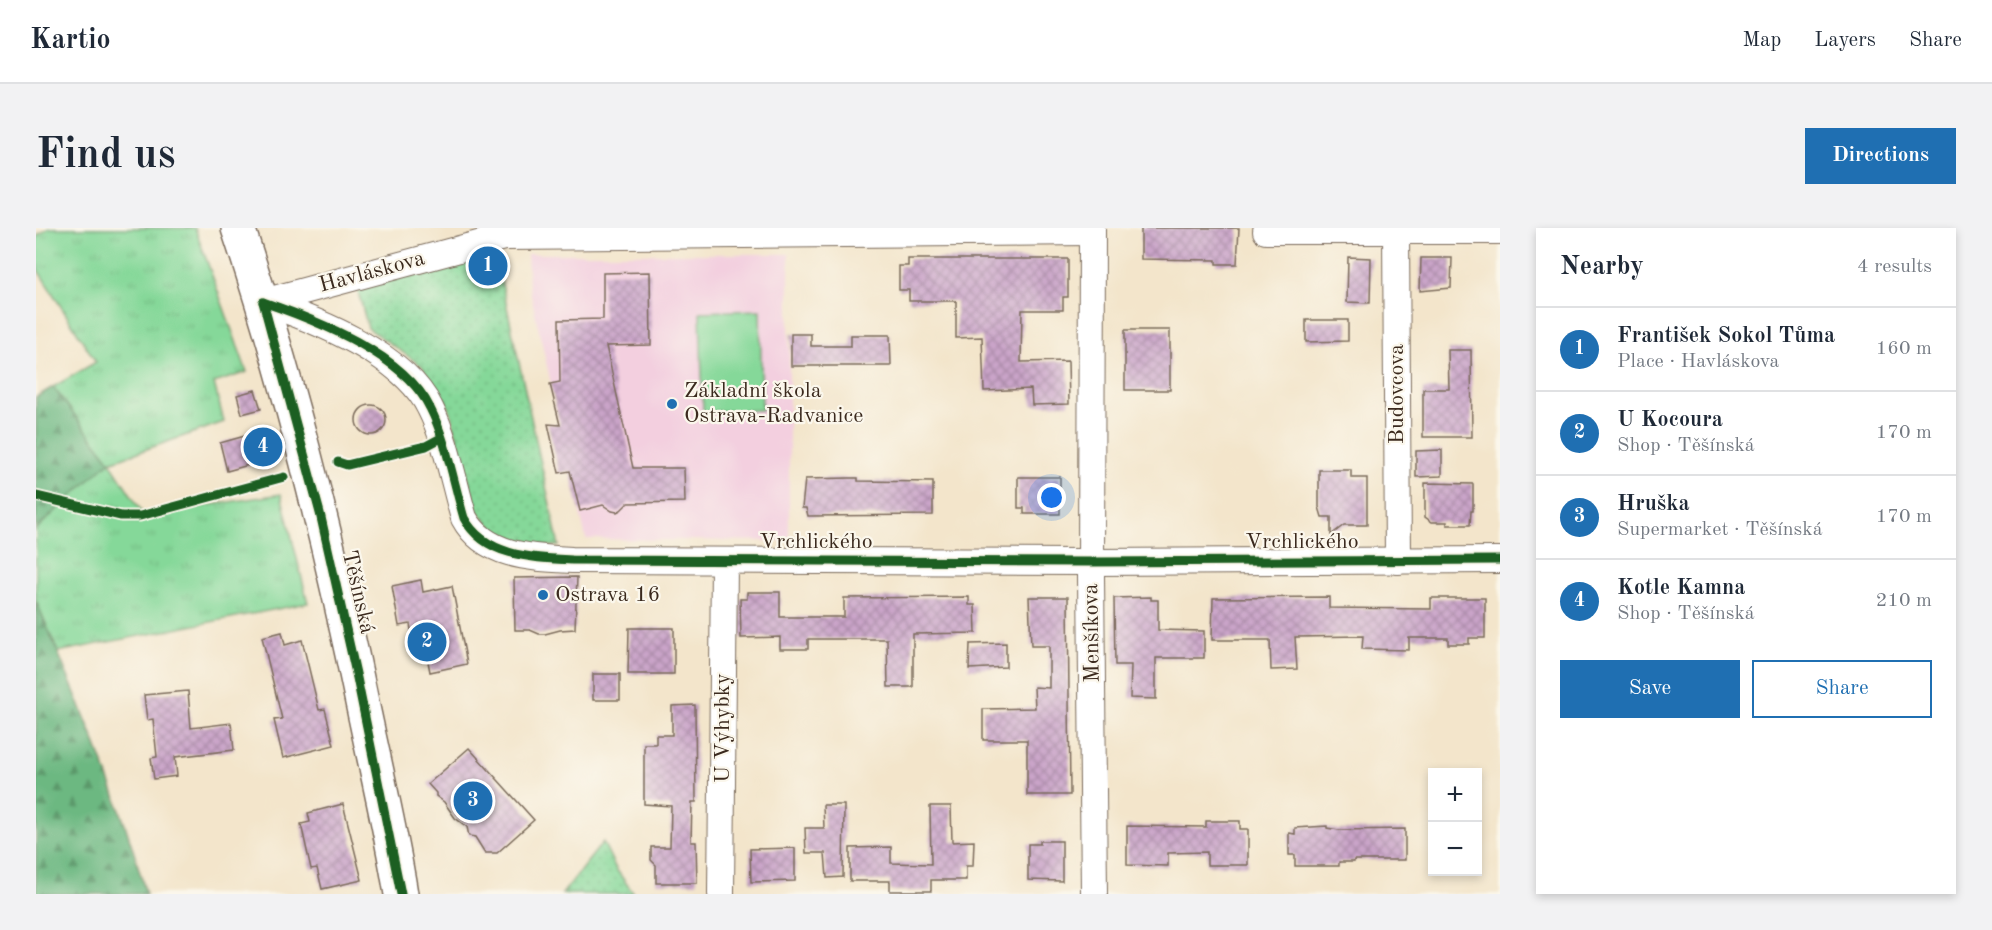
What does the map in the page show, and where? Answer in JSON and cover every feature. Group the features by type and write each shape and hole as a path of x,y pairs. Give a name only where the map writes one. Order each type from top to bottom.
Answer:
{"main road":[{"name":"Těšínská","path":"238,228 263,302 323,524 401,894"}],"street":[{"name":"Havláskova","path":"263,302 504,237 749,231 1092,230"},
{"name":"Menšíkova","path":"1092,230 1091,562 1094,894"},
{"name":"Budovcova","path":"1396,230 1398,561"},
{"path":"1266,231 1500,231"},
{"name":"Vrchlického","path":"263,302 327,327 388,362 415,386 430,406 435,418 464,518 474,532 492,546 520,555 551,559 724,561 1500,560"},
{"name":"U Výhybky","path":"721,894 724,561"}],"shaded area":[{"name":"Základní škola Ostrava-Radvanice","path":"527,254 789,254 789,541 586,539 570,471 559,473 549,427 560,424 529,286"}],"green space":[{"path":"49,228 195,228 247,372 214,383 224,422 110,462 144,515 281,494 308,603 58,652 36,601 36,529 109,461 53,387 96,362 36,267 36,237"},
{"path":"495,252 559,546 533,546 499,534 477,511 449,407 422,366 368,328 357,288"},
{"path":"760,310 762,410 703,412 700,312"},
{"path":"53,387 110,461 36,529 36,397"},
{"path":"36,601 110,782 146,894 36,894"},
{"path":"603,842 616,869 634,894 562,894"}],"building":[{"path":"1141,228 1239,228 1237,264 1216,264 1216,260 1141,259"},
{"path":"1348,257 1371,258 1370,303 1347,302"},
{"path":"1421,258 1452,258 1451,288 1420,291"},
{"path":"908,259 1068,259 1068,297 1063,297 1063,310 1022,310 1021,362 1068,361 1069,404 1032,405 1031,389 984,391 982,337 956,338 956,301 909,301 909,290 899,290 899,266 908,266"},
{"path":"650,272 651,345 606,346 633,468 684,468 685,502 628,503 617,512 603,505 580,511 570,471 559,473 548,424 560,425 550,384 560,382 559,320 603,319 603,273"},
{"path":"1306,320 1348,320 1348,341 1306,342"},
{"path":"1125,330 1170,330 1170,390 1125,390"},
{"path":"791,334 811,334 811,346 851,346 851,335 890,335 891,366 791,366"},
{"path":"1448,350 1471,350 1472,437 1423,437 1423,389 1449,389"},
{"path":"255,390 261,409 242,414 237,395"},
{"path":"371,405 377,406 385,414 385,426 377,434 371,435 365,434 357,426 356,420 357,414 365,406"},
{"path":"266,430 274,458 227,471 220,443"},
{"path":"1442,450 1442,476 1416,477 1416,451"},
{"path":"1319,470 1351,470 1351,478 1367,478 1367,525 1344,525 1331,535 1331,517 1322,517 1319,507"},
{"path":"1018,477 1060,477 1060,514 1024,514 1024,508 1018,508"},
{"path":"858,478 858,481 933,482 933,515 808,516 806,508 802,508 805,479"},
{"path":"1425,483 1473,484 1473,511 1471,511 1470,525 1447,525 1447,522 1432,522 1425,517"},
{"path":"577,577 575,629 545,634 530,630 515,630 514,578"},
{"path":"421,580 423,592 452,586 467,664 430,672 427,656 416,657 410,624 399,626 392,586"},
{"path":"747,592 780,592 780,617 844,617 844,598 969,597 969,605 975,605 976,633 913,634 913,687 888,687 887,639 808,639 808,649 780,649 780,637 741,638 740,599 747,599"},
{"path":"1029,597 1068,597 1070,795 1027,795 1027,740 983,740 983,709 1035,708 1034,687 1049,688 1049,646 1031,646"},
{"path":"1151,597 1151,600 1158,600 1158,630 1204,631 1204,658 1156,658 1156,699 1130,698 1131,665 1115,665 1114,598"},
{"path":"1329,597 1329,608 1431,609 1431,598 1485,598 1485,638 1469,638 1469,644 1448,644 1448,638 1409,638 1409,650 1362,649 1363,636 1295,637 1297,669 1271,670 1270,640 1212,640 1213,598"},
{"path":"629,628 674,628 674,674 628,674"},
{"path":"282,632 285,645 302,640 319,710 325,709 334,745 283,758 274,720 282,719 262,637"},
{"path":"1006,643 1006,667 969,669 970,644"},
{"path":"593,674 620,674 620,700 593,700"},
{"path":"188,691 191,728 231,723 234,750 175,757 177,776 154,779 151,758 157,757 153,719 147,720 144,695"},
{"path":"695,705 696,802 692,802 691,842 696,842 697,883 656,883 656,865 651,860 651,847 670,847 671,806 644,804 644,744 656,744 656,735 672,735 672,706"},
{"path":"469,748 534,820 497,853 485,853 475,837 469,836 467,827 455,818 428,784"},
{"path":"343,804 362,880 322,889 317,868 311,869 301,824 310,822 308,813"},
{"path":"823,805 844,805 843,877 827,878 825,853 806,853 805,828 824,828"},
{"path":"930,806 951,806 952,842 974,841 973,866 966,866 966,880 931,880 931,891 890,891 890,881 850,881 850,848 891,847 891,863 931,864"},
{"path":"1206,821 1240,821 1240,829 1248,829 1248,865 1207,865 1207,852 1168,853 1168,866 1127,865 1127,826 1206,827"},
{"path":"1327,826 1327,828 1339,830 1405,829 1405,860 1354,860 1354,862 1339,862 1339,866 1295,866 1295,855 1289,855 1289,833 1295,834 1295,828"},
{"path":"1040,841 1062,841 1062,881 1028,880 1028,844 1040,844"},
{"path":"795,848 795,881 751,882 750,849"}],"cycle path":[{"path":"263,302 332,329 357,342 380,355 418,389 436,420 464,518 484,541 511,553 572,560 1091,562 1500,560"},
{"path":"263,302 320,513 357,678 401,894"},
{"path":"338,462 347,465 426,446 441,438"},
{"path":"36,496 121,516 140,516 284,477"}],"place":[{"name":"František Sokol Tůma","path":"488,266"},
{"name":"Základní škola Ostrava-Radvanice","path":"672,404"},
{"name":"Kotle Kamna","path":"263,447"},
{"name":"Ostrava 16","path":"543,595"},
{"name":"U Kocoura","path":"427,642"},
{"name":"Hruška","path":"473,801"}]}
